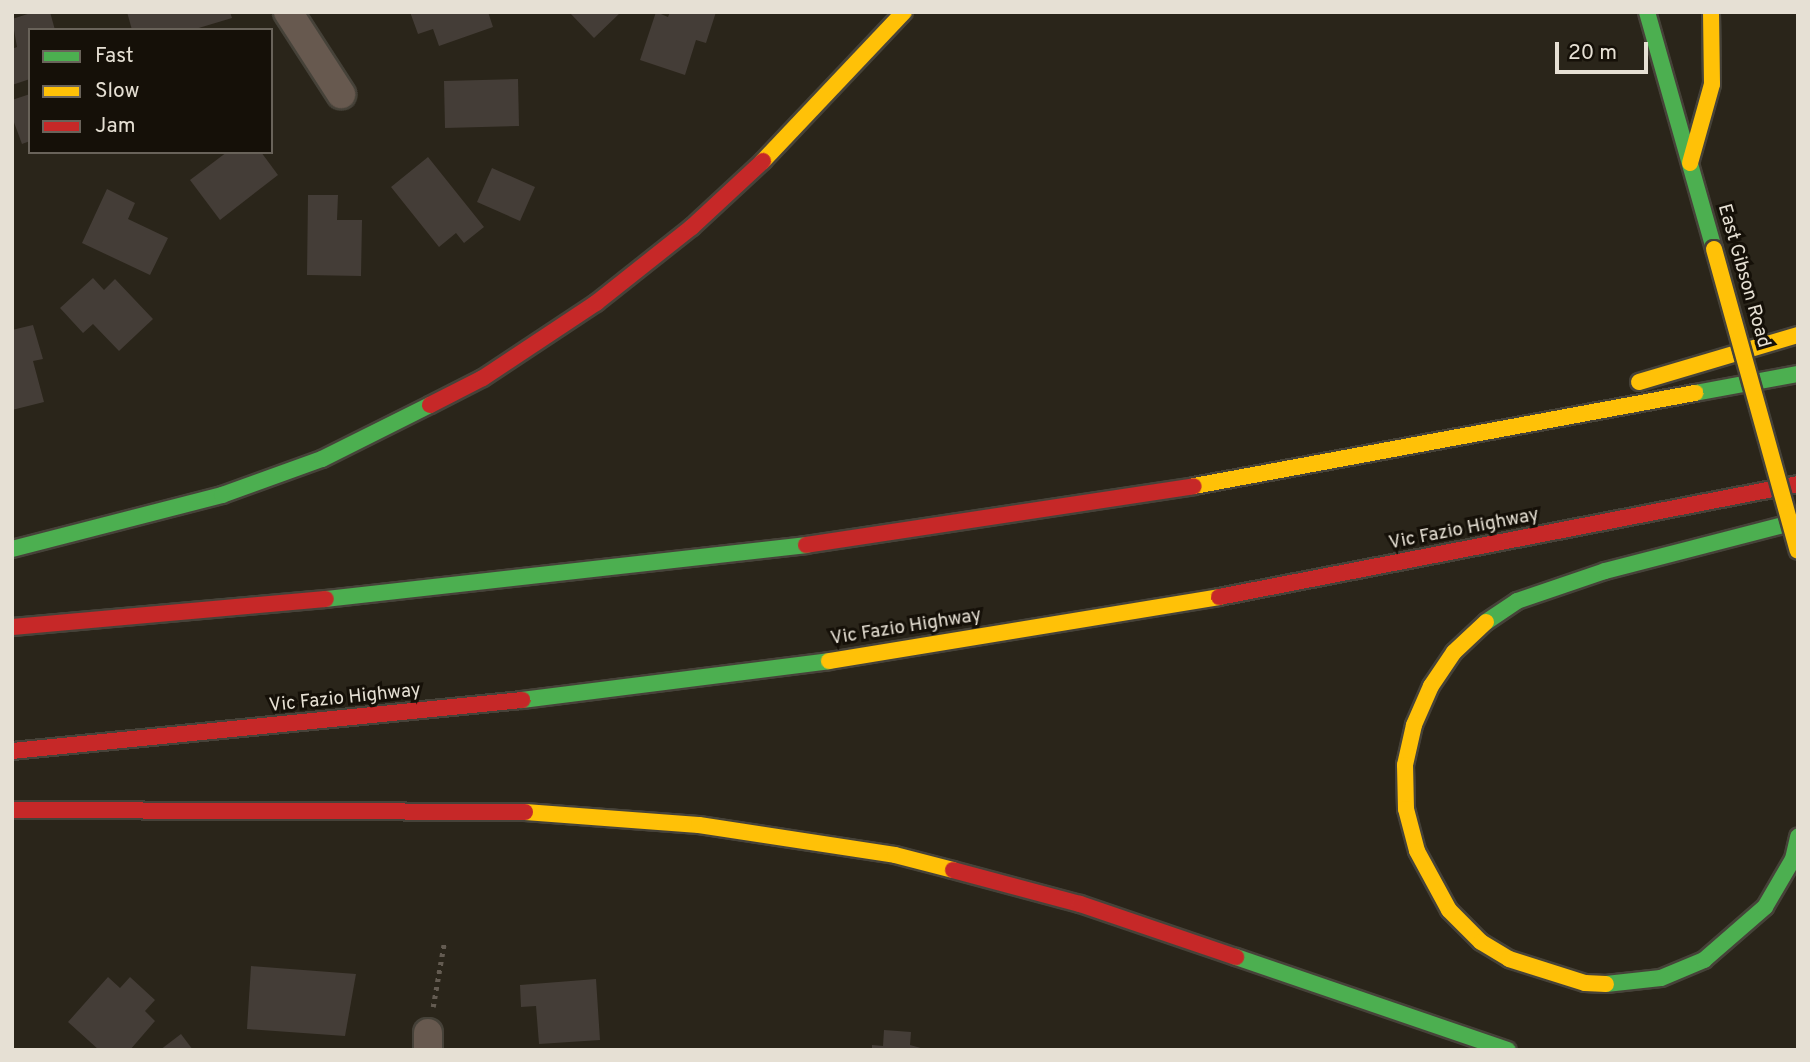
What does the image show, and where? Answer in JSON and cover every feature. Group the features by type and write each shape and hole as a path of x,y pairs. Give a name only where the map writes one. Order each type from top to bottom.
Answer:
{"main road":[{"path":"12,549 209,499 322,459 483,378 596,303 692,227 774,150 904,12"},
{"name":"East Gibson Road","path":"1647,12 1798,551"},
{"path":"1690,163 1712,84 1708,31 1712,12"},
{"path":"1433,443 1798,335"},
{"path":"12,627 437,589 830,542 1207,484 1798,374"},
{"name":"Vic Fazio Highway","path":"12,751 463,708 877,655 1248,591 1798,484"},
{"path":"1798,521 1605,571 1517,601 1488,620 1454,652 1431,686 1414,725 1405,765 1406,809 1417,851 1449,910 1482,942 1509,959 1585,983 1622,984 1661,978 1704,960 1765,907 1793,859 1798,837"},
{"path":"12,810 518,811 699,825 800,839 895,855 1080,904 1507,1050"}],"street":[{"path":"288,12 341,94"}],"path":[{"path":"428,1041 444,943"}],"building":[{"path":"34,12 50,12 54,28 28,28 28,80 12,85 12,49 17,47 12,19"},
{"path":"127,12 230,12 232,18 199,28 131,28"},
{"path":"410,12 488,12 493,27 439,46 433,29 418,34"},
{"path":"569,12 621,12 594,38"},
{"path":"656,12 668,17 670,12 716,12 706,43 696,40 685,75 640,60"},
{"path":"518,79 519,126 445,128 444,81"},
{"path":"28,95 28,142 22,144 12,117 12,100"},
{"path":"224,154 262,154 278,175 220,220 190,180"},
{"path":"428,157 484,227 464,243 456,233 439,247 391,187"},
{"path":"492,168 535,187 520,221 477,202"},
{"path":"107,189 135,203 128,219 168,238 150,275 82,243"},
{"path":"308,195 338,195 337,220 362,220 361,276 307,275"},
{"path":"93,278 104,290 115,279 153,319 119,351 93,324 83,333 60,308"},
{"path":"33,325 43,359 33,361 44,402 12,410 12,330"},
{"path":"251,966 356,974 345,1036 247,1029"},
{"path":"108,977 120,988 130,977 155,1000 145,1011 155,1021 130,1050 99,1050 68,1022"},
{"path":"596,979 600,1040 539,1044 536,1006 521,1007 520,985"},
{"path":"884,1030 911,1032 910,1045 928,1050 872,1050 872,1045 883,1046"},
{"path":"181,1034 193,1050 160,1050"}],"traffic: fast":[{"path":"1647,12 1714,249"},
{"path":"1695,393 1798,374"},
{"path":"12,549 222,495 322,459 430,405"},
{"path":"1486,622 1517,601 1605,571 1798,521"},
{"path":"326,599 806,545"},
{"path":"522,700 829,661"},
{"path":"1606,984 1661,978 1704,960 1765,907 1793,859 1798,837"},
{"path":"1236,957 1507,1050"}],"traffic: slow":[{"path":"763,161 904,12"},
{"path":"1690,163 1712,84 1711,12"},
{"path":"1714,249 1798,551"},
{"path":"1639,382 1798,335"},
{"path":"1194,486 1695,393"},
{"path":"829,661 1219,597"},
{"path":"1486,622 1454,652 1431,686 1414,725 1405,765 1406,809 1417,851 1449,910 1481,942 1509,959 1585,983 1606,984"},
{"path":"525,812 699,825 895,855 953,870"}],"traffic: jam":[{"path":"430,405 483,378 596,303 692,227 763,161"},
{"path":"1219,597 1798,484"},
{"path":"806,545 1194,486"},
{"path":"12,627 326,599"},
{"path":"12,751 522,700"},
{"path":"12,810 525,812"},
{"path":"953,870 1080,904 1236,957"}]}
